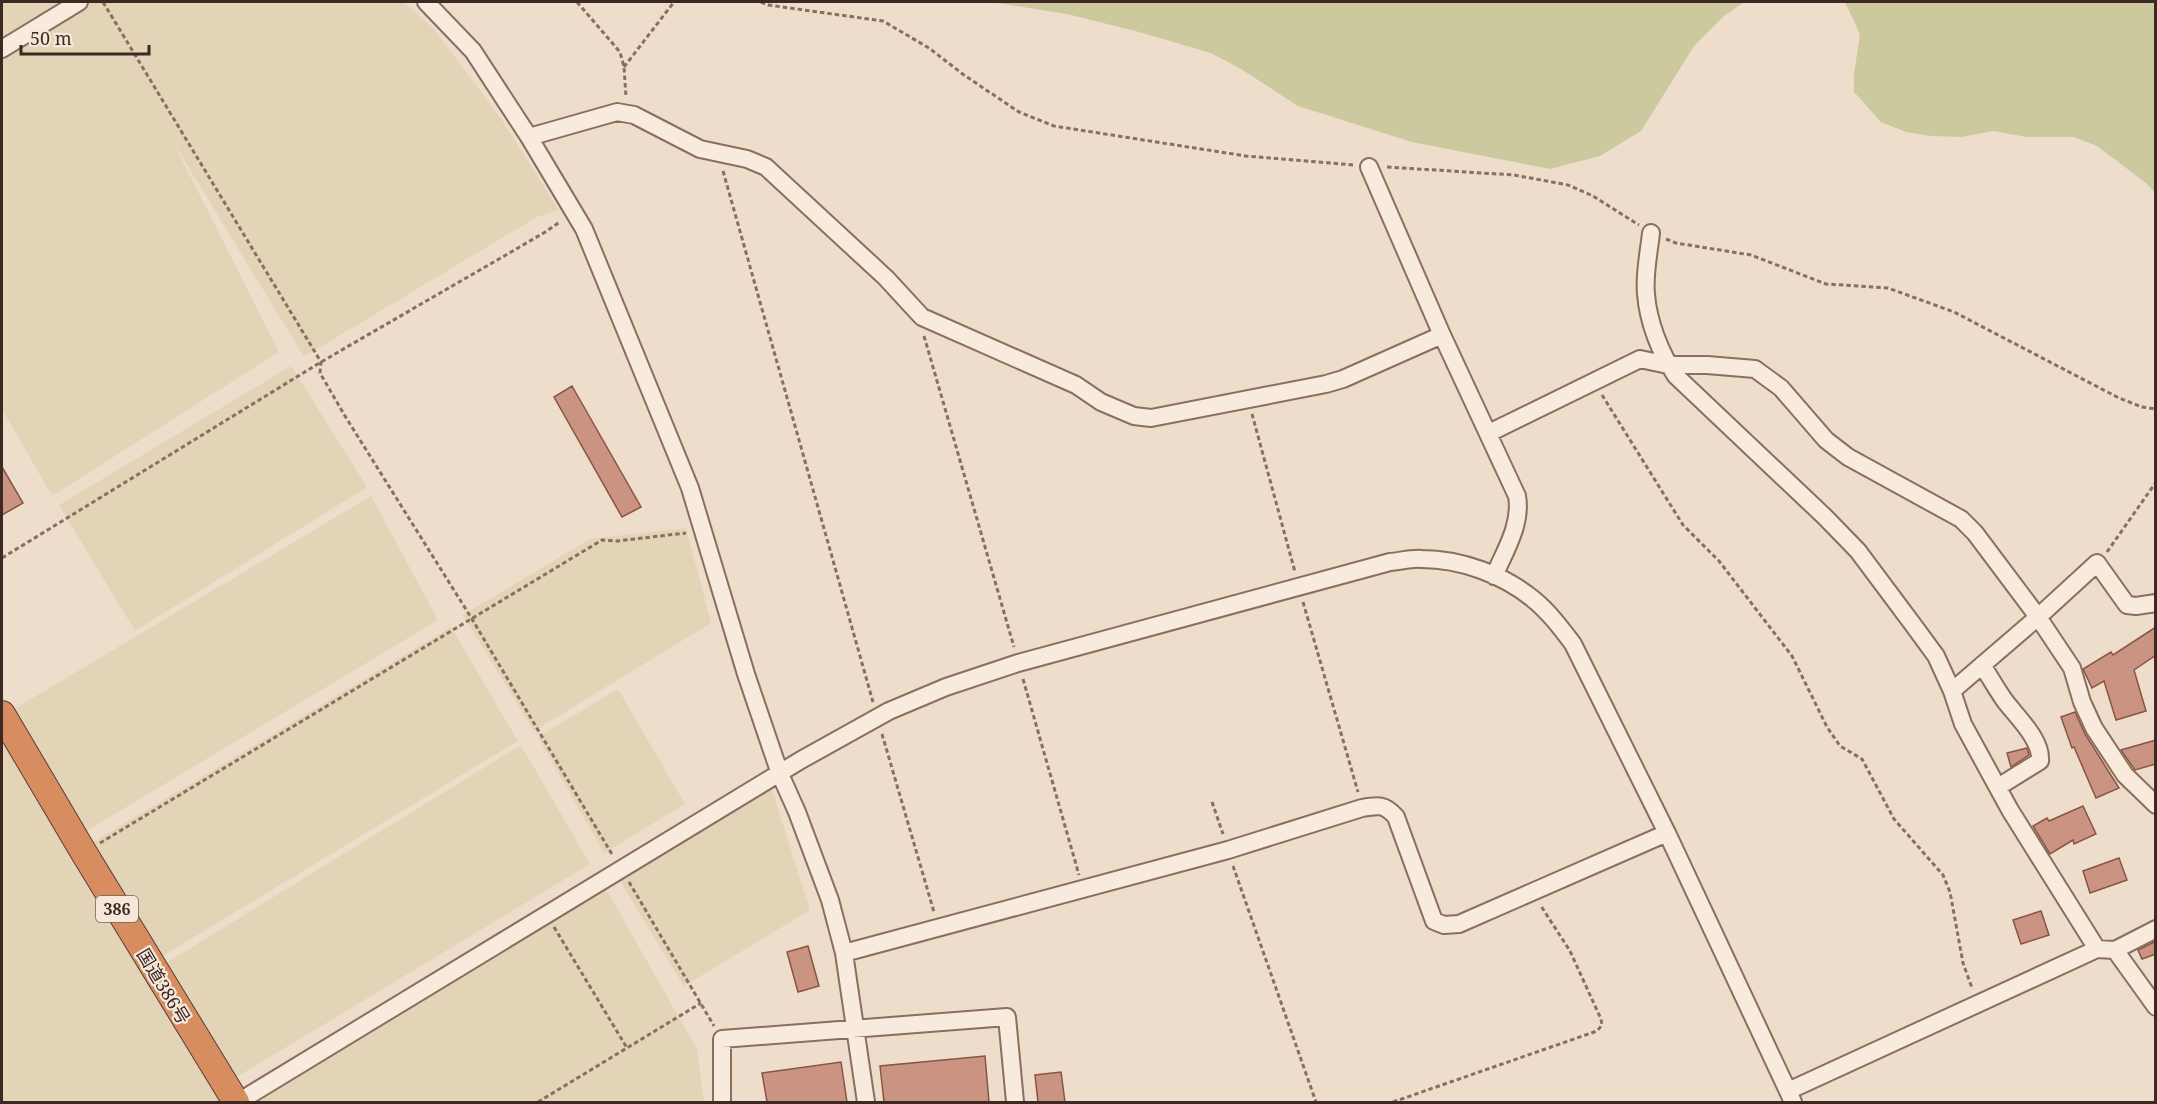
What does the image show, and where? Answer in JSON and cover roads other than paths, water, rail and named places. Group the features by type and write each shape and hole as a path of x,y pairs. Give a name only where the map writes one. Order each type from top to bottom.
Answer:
{"highway":[{"name":"国道386号","path":"2,714 84,853 237,1102"}],"street":[{"path":"2,49 79,2"},
{"path":"426,2 473,51 530,137 584,229 690,488 746,674 780,774 830,900 844,953 866,1102"},
{"path":"530,137 617,112 634,115 700,149 747,159 766,167 886,278 922,317 1076,385 1101,402 1134,416 1151,418 1260,398 1343,379 1442,335"},
{"path":"1369,167 1442,335 1517,496 1519,509 1515,526 1494,576"},
{"path":"1651,233 1646,293 1652,324 1668,365 1676,376 1858,551 1936,656 1952,691 1963,724 1998,787 2097,949"},
{"path":"1489,433 1640,359 1668,365 1755,369 1780,388 1826,440 1848,457 1961,519 1974,533 2038,617 2072,668 2082,702 2094,728 2125,775 2156,805"},
{"path":"237,1102 801,760 877,717 946,687 1018,663 1390,562 1422,559 1449,561 1482,570 1533,599 1557,622 1573,644 1667,833 1790,1097 1977,1004 2097,949 2115,950 2155,929 2156,919"},
{"path":"1952,691 2097,563 2127,605 2156,603"},
{"path":"1982,665 2005,700 2028,728 2041,754 2040,761 1998,787"},
{"path":"844,953 1228,850 1380,804 1396,817 1434,921 1444,925 1459,924 1667,833"},
{"path":"2115,950 2156,1007"},
{"path":"722,1102 722,1039 1007,1017 1015,1102"}]}
